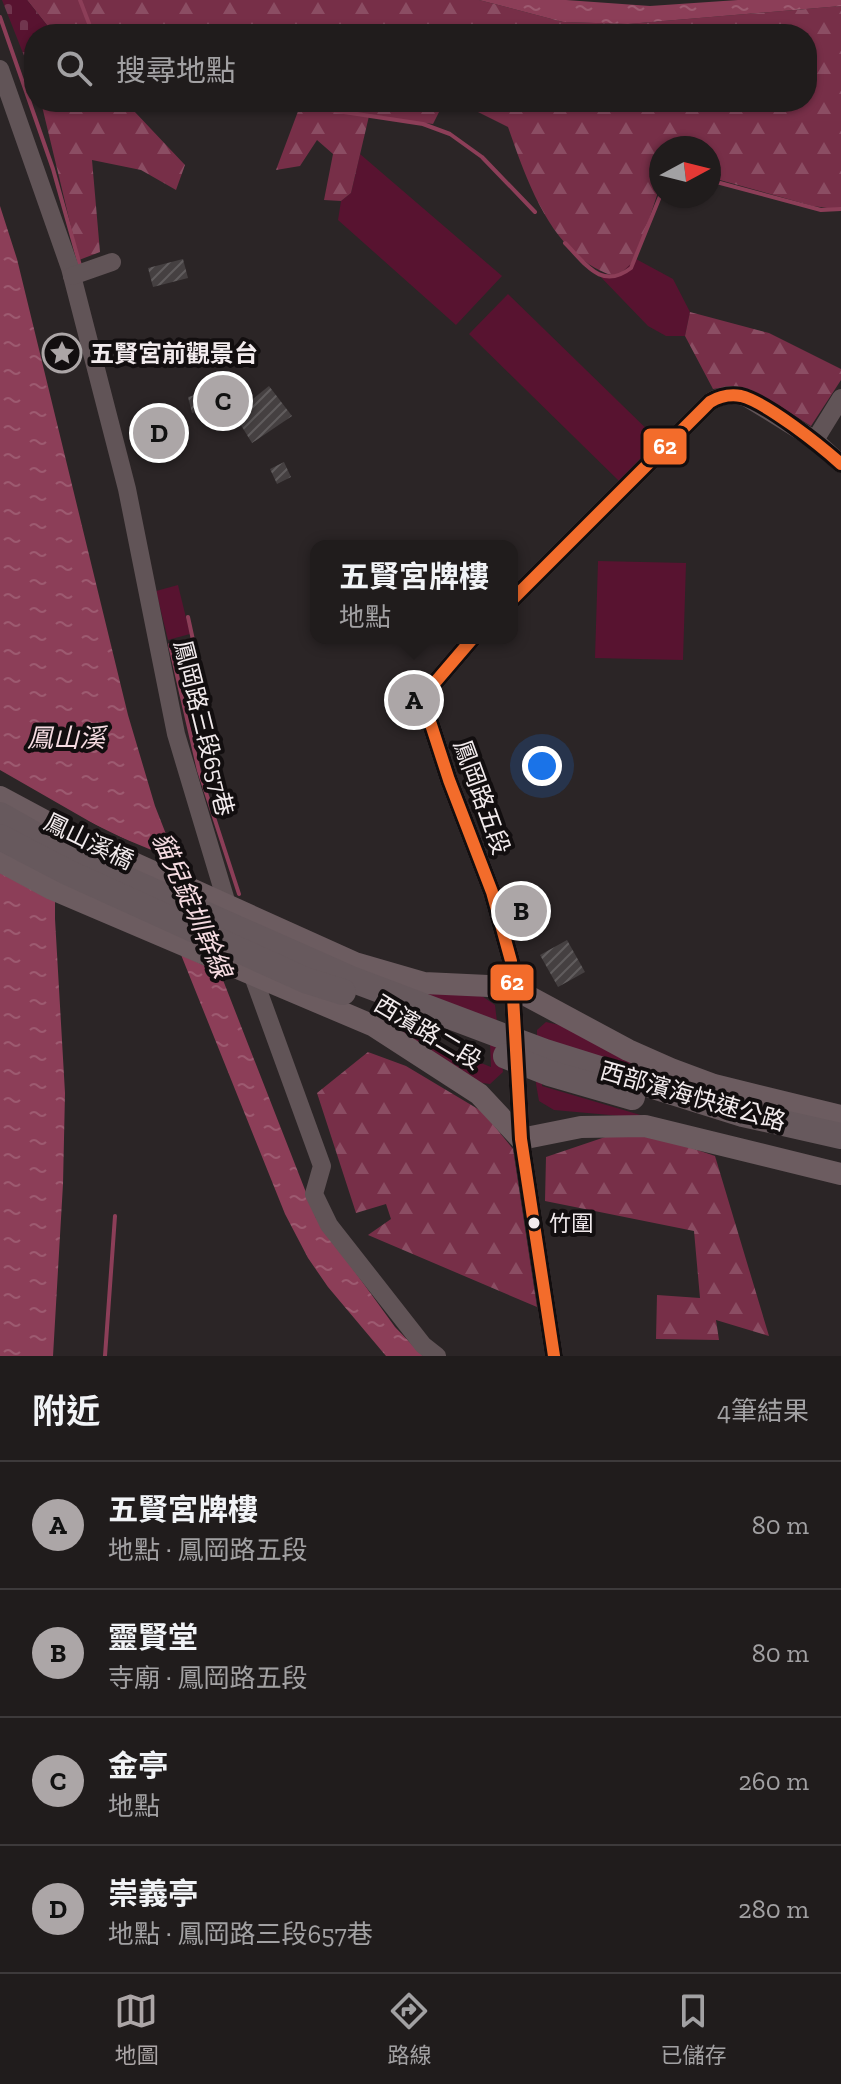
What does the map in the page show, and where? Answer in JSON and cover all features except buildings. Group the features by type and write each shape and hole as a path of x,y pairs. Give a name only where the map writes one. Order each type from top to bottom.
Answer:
{"highway":[{"name":"鳳山溪橋","path":"0,815 67,853 350,988"},
{"name":"鳳山溪橋","path":"0,837 81,879 305,980 350,988"},
{"path":"350,988 547,1062"},
{"name":"西部濱海快速公路","path":"547,1062 743,1114 841,1136"},
{"name":"西部濱海快速公路","path":"547,1062 736,1128 841,1153"}],"main road":[{"name":"鳳山溪橋","path":"0,797 350,988"},
{"path":"0,861 52,889 350,988"},
{"name":"西濱路二段","path":"521,1139 479,1094 374,1026 350,988 424,983 511,987 628,1050 671,1069 714,1085 841,1116"},
{"path":"521,1139 581,1127 645,1126 841,1174"}],"street":[{"name":"鳳岡路三段657巷","path":"0,69 80,273 176,734 223,894 322,1166 314,1194 339,1237 423,1345 437,1356"},
{"path":"80,273 112,262"},
{"path":"518,594 716,398 729,394 747,398 815,440 841,464"},
{"path":"815,440 841,398"},
{"name":"鳳岡路五段","path":"468,644 426,693 425,706 449,780 492,892 511,961 521,1139 554,1356"}],"green space":[{"path":"2,0 27,0 46,24 24,24 24,56"},
{"path":"27,0 479,0 563,22 628,24 46,24"},
{"path":"841,6 841,210 813,206 721,180 721,136 649,136 649,208 653,208 636,259 617,277 595,268 560,237 546,217 524,172 508,127 478,112 817,112 817,24 628,24"},
{"path":"43,112 135,112 185,165 176,190 141,170 92,160 100,252 79,260"},
{"path":"298,112 439,112 433,124 369,116 351,193 341,201 324,200 333,154 317,140 300,166 276,170"},
{"path":"360,154 502,276 456,325 338,220 341,201 351,193"},
{"path":"636,259 673,279 690,312 685,336 666,336 648,326 595,271 617,277"},
{"path":"508,294 658,440 619,481 469,334"},
{"path":"690,312 769,333 841,369 841,380 811,426 753,393 740,389 713,389 685,336"},
{"path":"598,561 686,563 683,660 595,658"},
{"path":"178,585 190,634 168,640 156,591"},
{"path":"373,975 479,994 495,1005 503,1072 490,1084 475,1082 384,1024 491,1067 489,1019"},
{"path":"546,1022 568,1027 651,1075 543,1041 542,1086 654,1119 554,1110 539,1101 536,1084 537,1030"},
{"path":"368,1052 406,1066 483,1112 513,1149 537,1307 368,1235 391,1219 386,1204 356,1213 317,1093"},
{"path":"611,1135 656,1136 715,1156 769,1336 716,1320 719,1340 656,1339 657,1295 700,1298 694,1231 545,1201 546,1157"}],"water":[{"path":"479,0 566,0 650,6 738,0 841,0 841,6 628,24 563,22"},
{"name":"鳳山溪","path":"0,206 17,259 128,715 155,806 316,1218 395,1327 423,1356 386,1356 328,1287 308,1258 285,1214 137,845 55,805 55,919 65,1093 53,1356 0,1356"}],"pier":[{"path":"0,770 108,832 183,863 228,977 174,951 134,848 59,811 60,856 0,868"}],"waterway":[{"path":"80,0 89,24"},
{"path":"0,17 24,86"},
{"path":"33,112 81,269"},
{"path":"344,112 423,124 450,134 482,157 535,212"},
{"path":"721,183 821,210 841,209"},
{"path":"565,243 594,272 611,277 620,274 631,268 655,208"},
{"path":"188,617 193,640 170,645 199,771 239,894"},
{"path":"105,1356 115,1216"}],"transit line":[{"name":"62","path":"518,594 717,398 729,395 752,400 778,415 841,464"},
{"name":"62","path":"468,644 426,693 425,706 449,780 492,892 511,961 521,1139 554,1356"}],"place":[{"name":"五賢宮前觀景台","path":"62,353"},
{"name":"金亭","path":"223,401"},
{"name":"崇義亭","path":"159,433"},
{"name":"五賢宮牌樓","path":"414,700"},
{"name":"靈賢堂","path":"521,911"},
{"name":"竹圍","path":"534,1223"}],"water label":[{"name":"貓兒錠圳幹線","path":"192,905"}]}
